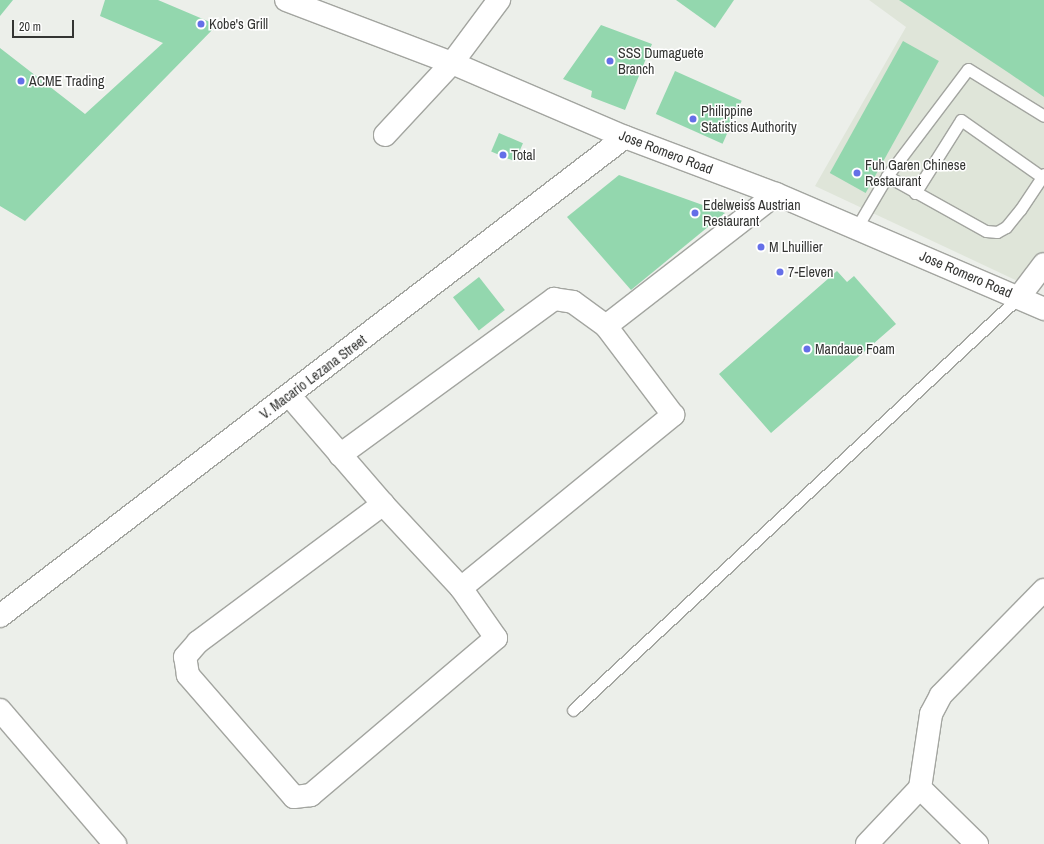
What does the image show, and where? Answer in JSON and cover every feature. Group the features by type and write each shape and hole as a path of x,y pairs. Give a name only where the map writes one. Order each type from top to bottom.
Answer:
{"street":[{"name":"Jose Romero Road","path":"286,0 452,63 626,137 776,194 857,227 1019,297 1044,310"},
{"path":"385,135 452,63 499,0"},
{"name":"V. Macario Lezana Street","path":"0,616 626,137"},
{"path":"606,326 776,194"},
{"path":"1019,297 1044,264"},
{"path":"340,455 554,299 573,302 606,326 673,415 460,588"},
{"path":"289,395 383,504 460,588 496,638 311,795 294,797 188,675 185,657 198,642 383,504"},
{"path":"867,844 920,788 931,714 941,695 1044,590"},
{"path":"0,710 116,844"},
{"path":"920,788 977,844"}],"lane":[{"path":"857,227 887,176 968,69 1044,116"},
{"path":"887,176 915,194 986,231 997,232 1006,227 1020,210 1043,175 961,120 915,194"},
{"path":"573,710 1019,297"}],"shaded area":[{"path":"869,0 1044,0 1044,252 1022,283 815,186 906,27"}],"building":[{"path":"0,0 13,0 0,16"},
{"name":"ACME Trading","path":"105,0 158,0 217,25 25,221 0,206 0,48 85,114 163,43 100,16"},
{"path":"676,0 734,0 715,28"},
{"path":"899,0 1044,0 1044,97 1009,73"},
{"name":"SSS Dumaguete Branch","path":"601,25 652,44 625,110 591,97 592,91 563,79"},
{"path":"903,41 939,61 866,193 830,173"},
{"path":"675,71 742,101 723,144 656,114"},
{"path":"499,133 523,143 515,162 491,151"},
{"path":"619,175 725,213 631,290 567,217"},
{"name":"Mandaue Foam","path":"837,271 847,282 854,276 896,324 771,433 719,374"},
{"path":"479,277 505,310 479,330 453,297"}],"place":[{"name":"Kobe's Grill","path":"201,24"},
{"name":"SSS Dumaguete Branch","path":"610,61"},
{"name":"ACME Trading","path":"21,81"},
{"name":"Philippine Statistics Authority","path":"693,119"},
{"name":"Total","path":"503,155"},
{"name":"Fuh Garen Chinese Restaurant","path":"857,173"},
{"name":"Edelweiss Austrian Restaurant","path":"695,213"},
{"name":"M Lhuillier","path":"761,247"},
{"name":"7-Eleven","path":"780,272"},
{"name":"Mandaue Foam","path":"807,349"}]}
